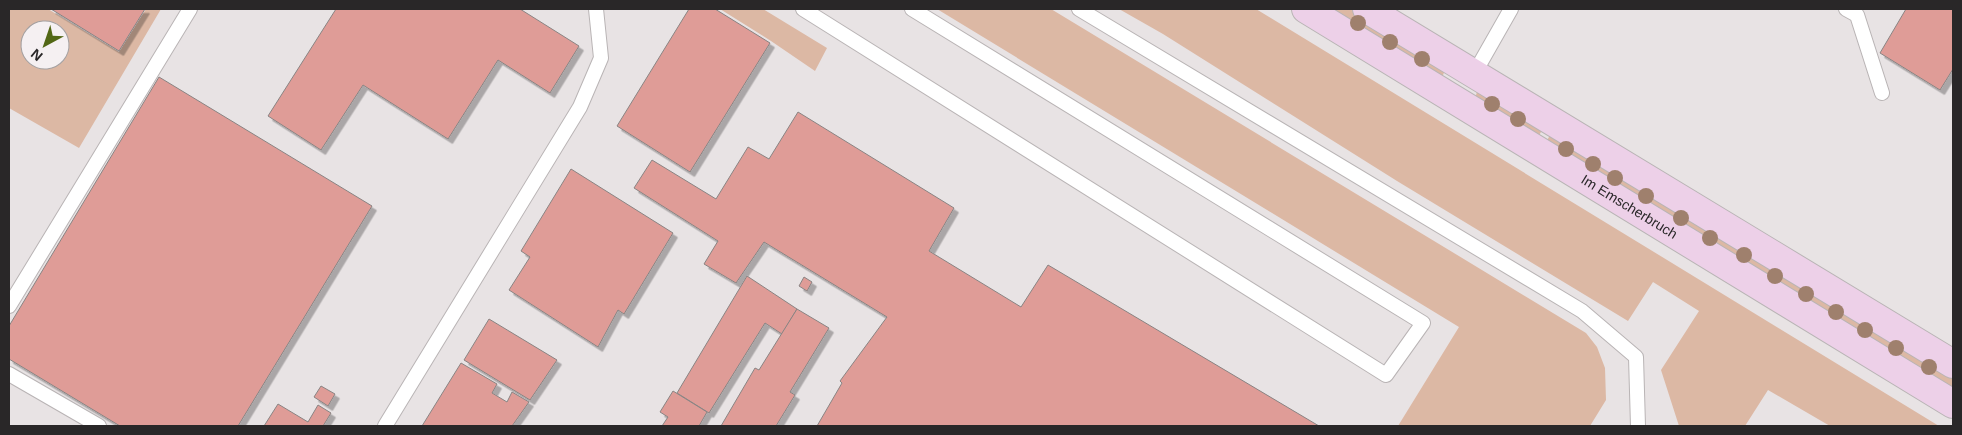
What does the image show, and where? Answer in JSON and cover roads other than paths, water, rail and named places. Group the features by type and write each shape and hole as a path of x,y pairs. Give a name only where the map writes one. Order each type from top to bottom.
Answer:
{"main road":[{"name":"Im Emscherbruch","path":"1306,9 1953,404"},
{"path":"1367,9 1953,364"}],"lane":[{"path":"9,306 190,9"},
{"path":"385,426 580,107 601,58 596,9"},
{"path":"803,9 1386,375 1423,323 912,9"},
{"path":"1079,9 1582,311 1636,357 1638,426"},
{"path":"1474,74 1511,9"},
{"path":"1846,9 1857,15 1882,93"},
{"path":"9,374 99,426"}]}
